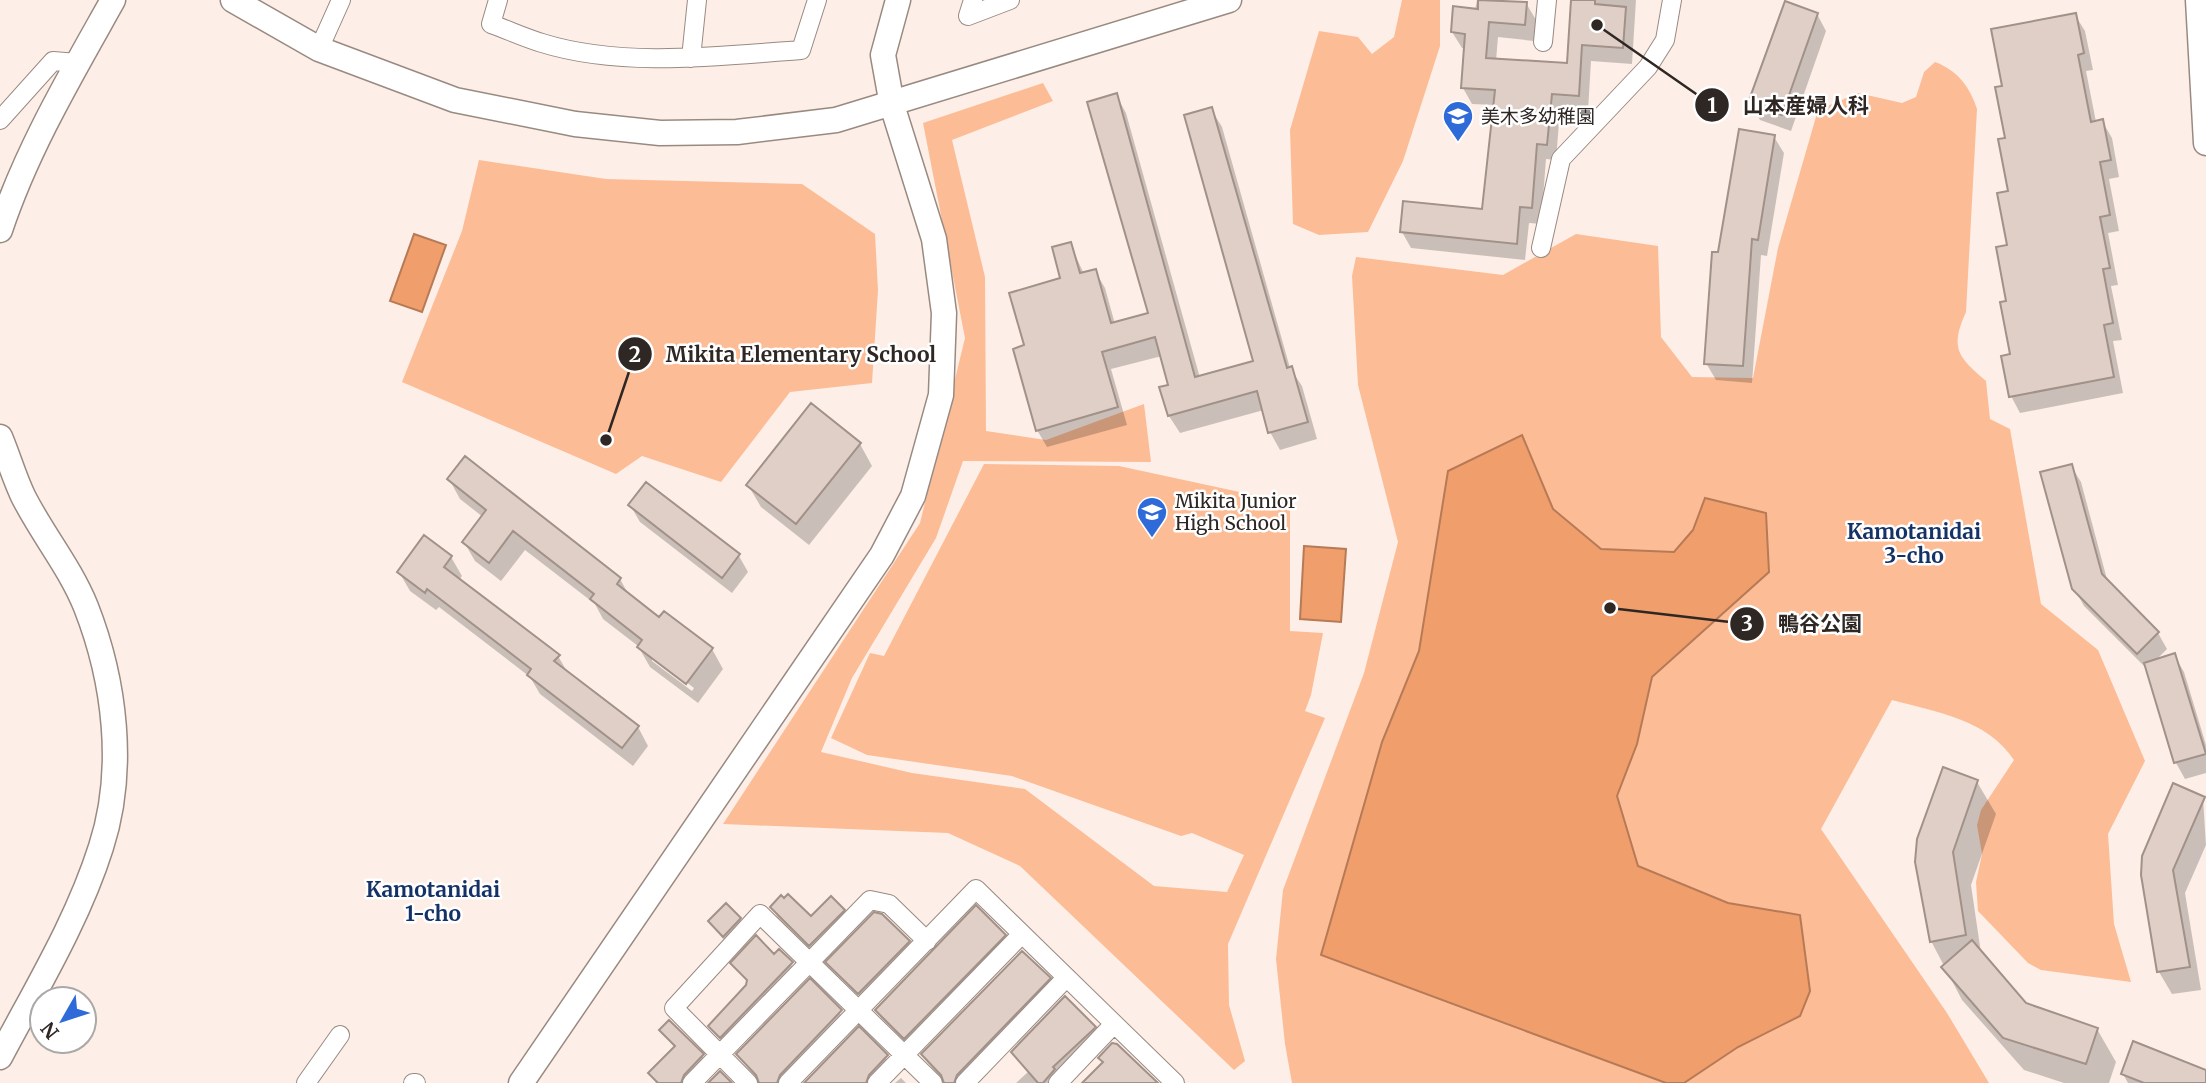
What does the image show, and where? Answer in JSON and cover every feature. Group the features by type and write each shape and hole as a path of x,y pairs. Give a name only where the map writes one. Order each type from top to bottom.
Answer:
{"street":[{"path":"0,230 14,188 77,63 113,0"},
{"path":"233,0 319,49 456,100 575,124 660,133 737,132 836,120 1229,0"},
{"path":"319,49 341,0"},
{"path":"498,0 491,24 544,44 611,55 691,58 801,50 817,0"},
{"path":"691,58 697,0"},
{"path":"521,1083 882,555 913,496 941,395 944,313 934,239 892,105 883,55 898,0"},
{"path":"973,0 968,16 1010,0"},
{"path":"1543,42 1547,0"},
{"path":"1541,248 1561,159 1648,67 1665,40 1672,0"},
{"path":"2198,0 2206,143"},
{"path":"0,120 53,61 77,63"},
{"path":"0,437 22,495 62,559 85,606 102,657 113,714 114,764 111,803 102,846 71,922 0,1057"},
{"path":"788,1083 976,889 1169,1081"},
{"path":"692,1083 870,900 889,904 927,941"},
{"path":"748,1083 674,1008 760,914 933,1083"},
{"path":"877,1083 1022,934"},
{"path":"965,1083 1066,978"},
{"path":"1058,1083 1113,1025"},
{"path":"306,1083 340,1035"}],"shaded area":[{"path":"1402,0 1440,0 1440,46 1403,161 1368,232 1319,235 1293,224 1290,130 1319,31 1358,37 1372,54 1394,37"},
{"path":"1935,62 1962,80 1977,109 1966,312 1958,334 1959,351 1968,365 1986,381 1990,419 2010,429 2041,604 2098,650 2145,761 2108,834 2114,924 2131,982 2041,970 2028,963 1978,911 1976,882 1982,854 1977,825 1981,810 2014,760 2003,746 1975,726 1943,713 1892,700 1821,829 1947,1013 1989,1083 1292,1083 1276,959 1283,890 1364,673 1398,542 1358,385 1352,276 1356,257 1503,275 1576,234 1658,246 1661,337 1692,377 1753,378 1778,248 1818,110 1858,93 1902,103 1916,97 1924,72"},
{"path":"1043,83 1053,101 952,140 985,277 986,431 1046,440 1144,404 1151,462 963,461 936,538 852,678 821,752 912,773 1025,789 1154,886 1227,892 1244,855 1192,833 1181,836 1012,776 867,755 831,738 870,653 884,656 984,464 1119,466 1290,503 1290,631 1323,633 1311,695 1305,711 1325,718 1228,944 1229,1005 1245,1061 1234,1070 1020,866 948,833 723,824 920,523 965,338 923,123"},
{"path":"479,160 606,179 802,184 875,234 878,290 872,383 790,392 721,482 642,456 616,474 402,382 462,231"},
{"path":"414,234 446,245 422,312 390,301"},
{"path":"1522,435 1553,509 1601,549 1674,552 1693,530 1705,498 1766,513 1769,572 1652,677 1637,744 1617,796 1638,866 1728,903 1800,915 1810,991 1800,1016 1738,1047 1684,1083 1666,1083 1321,955 1382,742 1419,651 1448,471"},
{"path":"1304,546 1346,549 1341,622 1300,619"}],"building":[{"path":"1478,0 1527,2 1525,25 1489,22 1486,58 1567,63 1571,0 1595,0 1595,4 1626,7 1623,48 1582,45 1579,96 1552,94 1547,145 1537,144 1532,208 1520,207 1517,244 1400,232 1403,201 1482,209 1495,90 1461,88 1465,34 1451,32 1453,6 1478,9"},
{"path":"1785,1 1818,13 1782,115 1748,103"},
{"path":"2076,13 2084,53 2078,55 2091,122 2103,119 2111,160 2100,162 2110,215 2100,217 2110,268 2103,269 2113,323 2104,325 2114,377 2009,397 2001,356 2010,354 2000,302 2006,301 1996,247 2007,245 1997,193 2008,191 1998,139 2005,138 1995,87 2002,86 1991,29"},
{"path":"1117,93 1195,377 1253,361 1184,115 1212,107 1287,368 1292,366 1308,422 1268,433 1257,391 1168,416 1159,387 1168,385 1155,337 1102,352 1118,407 1036,431 1013,349 1024,345 1009,293 1060,278 1052,247 1071,242 1080,273 1096,269 1111,323 1148,313 1087,102"},
{"path":"1739,129 1775,135 1758,240 1752,239 1743,366 1704,364 1712,252 1718,252"},
{"path":"811,403 861,443 796,524 746,485"},
{"path":"465,456 621,578 617,584 659,617 664,611 713,648 686,684 637,647 642,640 590,599 594,594 513,531 489,563 462,542 486,510 447,479"},
{"path":"2072,464 2102,574 2159,632 2137,654 2072,589 2040,472"},
{"path":"646,482 740,554 722,578 628,505"},
{"path":"424,535 452,556 444,567 560,655 554,661 639,726 622,748 527,675 531,669 427,589 425,593 397,572"},
{"path":"2175,653 2206,754 2174,763 2144,663"},
{"path":"1943,767 1978,780 1953,852 1966,935 1930,942 1915,862 1917,839"},
{"path":"2173,783 2205,797 2173,870 2190,967 2157,972 2141,875 2142,856"},
{"path":"788,894 811,916 831,896 845,910 809,946 770,907 781,895 784,898"},
{"path":"726,903 741,918 723,937 708,921"},
{"path":"976,905 1006,935 904,1039 875,1010"},
{"path":"874,912 882,914 910,941 858,994 825,962"},
{"path":"756,935 774,954 779,949 793,962 720,1038 708,1026 746,985 747,980 730,963"},
{"path":"1972,940 2026,1003 2098,1028 2086,1064 2003,1038 1941,967"},
{"path":"1022,951 1051,978 957,1075 954,1083 944,1083 941,1075 921,1054"},
{"path":"810,978 842,1010 780,1075 777,1083 759,1083 756,1075 736,1054"},
{"path":"1065,996 1096,1027 1053,1067 1055,1069 1043,1083 1038,1083 1011,1052"},
{"path":"669,1020 704,1054 684,1075 681,1083 658,1083 648,1073 675,1046 659,1030"},
{"path":"859,1026 888,1055 869,1075 866,1083 804,1083"},
{"path":"2133,1041 2206,1070 2206,1083 2144,1083 2121,1074"},
{"path":"1112,1043 1117,1044 1158,1083 1082,1083 1103,1062 1098,1058"},
{"path":"720,1071 732,1083 708,1083"}],"place":[{"name":"山本産婦人科","path":"1597,25"},
{"name":"美木多幼稚園","path":"1458,143"},
{"name":"Mikita Elementary School","path":"606,440"},
{"name":"Mikita Junior High School","path":"1152,539"},
{"name":"鴨谷公園","path":"1610,608"}],"district":[{"name":"Kamotanidai 3-cho","path":"1914,543"},
{"name":"Kamotanidai 1-cho","path":"433,901"}]}
